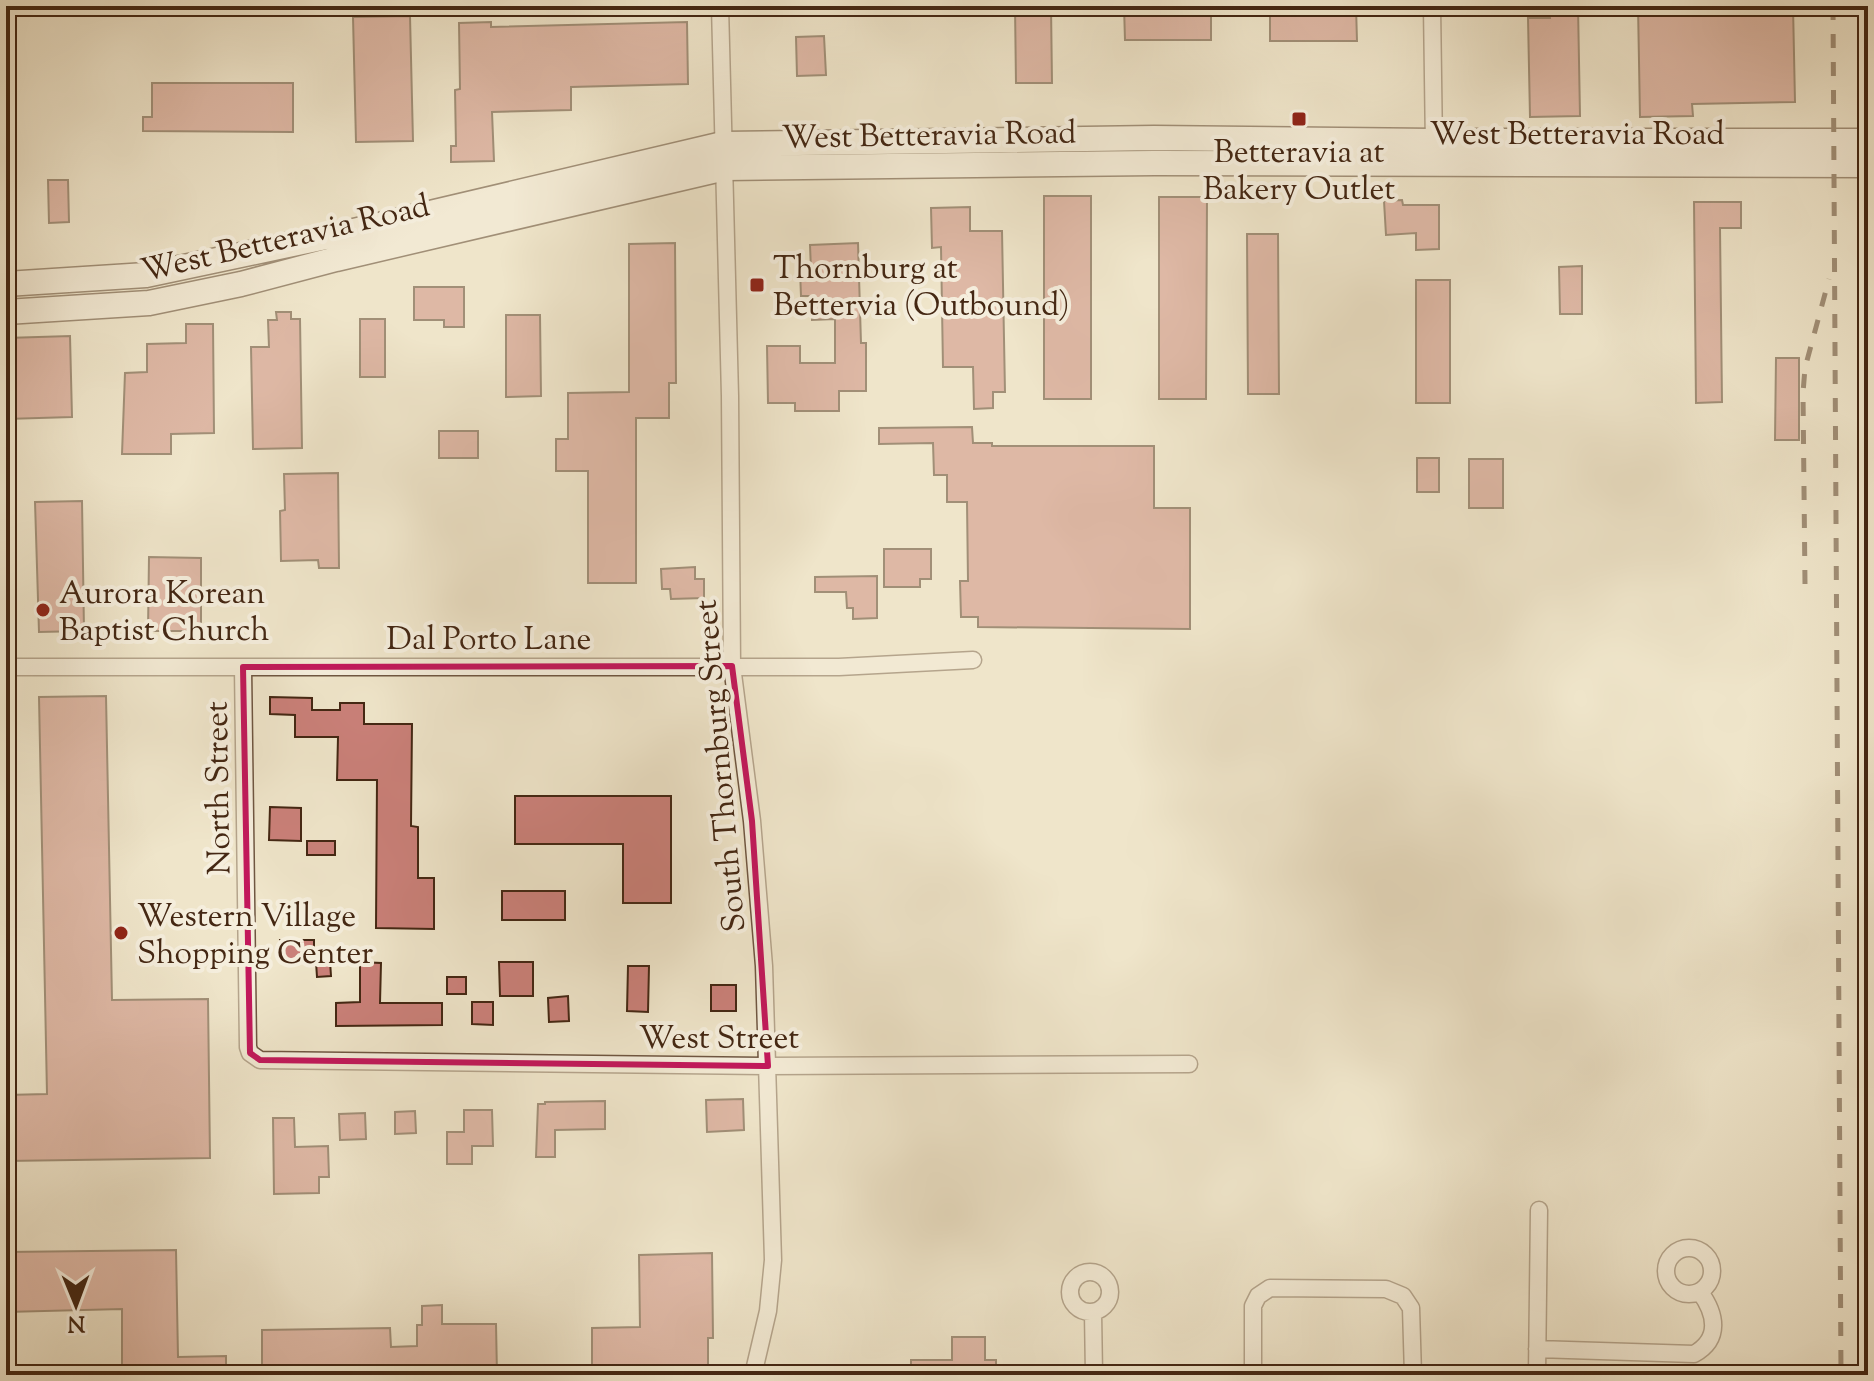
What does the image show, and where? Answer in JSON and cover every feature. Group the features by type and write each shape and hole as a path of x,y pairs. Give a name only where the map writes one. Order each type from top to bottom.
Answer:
{"main road":[{"name":"West Betteravia Road","path":"6,284 146,275 724,156 1154,163 1868,141"},
{"name":"West Betteravia Road","path":"1434,153 1868,165"},
{"name":"West Betteravia Road","path":"6,312 149,303 241,284 724,156"}],"street":[{"name":"South Thornburg Street","path":"720,6 732,666 755,852 764,966 773,1260 768,1311 753,1375"},
{"path":"1432,6 1434,153"},
{"name":"Dal Porto Lane","path":"6,667 839,667 973,660"},
{"name":"North Street","path":"243,667 250,1053"},
{"name":"West Street","path":"250,1053 260,1060 768,1066 1189,1064"},
{"path":"1537,1375 1539,1210"},
{"path":"1253,1375 1253,1306 1258,1296 1270,1288 1337,1287 1386,1289 1403,1296 1411,1308 1413,1375"},
{"path":"1537,1349 1694,1354 1707,1347 1713,1334 1710,1305 1700,1292"},
{"path":"1093,1312 1094,1375"}],"highlighted area":[{"path":"732,666 752,821 768,1066 260,1060 250,1053 243,667"}],"building":[{"path":"1015,6 1051,6 1052,83 1016,83"},
{"path":"1124,6 1211,6 1211,40 1125,40"},
{"path":"1270,6 1356,6 1357,41 1270,41"},
{"path":"1549,6 1578,6 1580,116 1530,117 1528,18 1550,18"},
{"path":"1638,6 1793,6 1795,102 1692,104 1693,116 1640,117"},
{"path":"410,16 413,141 356,142 353,17"},
{"path":"491,22 491,27 687,22 688,84 571,87 571,110 492,112 494,161 451,162 451,146 456,146 455,90 460,89 459,23"},
{"path":"824,36 826,75 797,76 796,37"},
{"path":"152,83 293,83 293,132 143,131 143,117 152,117"},
{"path":"48,180 68,180 69,222 49,223"},
{"path":"1044,196 1091,196 1091,399 1044,399"},
{"path":"1159,197 1207,197 1206,399 1159,399"},
{"path":"1402,200 1403,205 1439,205 1439,249 1416,250 1416,233 1386,235 1384,201"},
{"path":"1694,202 1741,202 1741,228 1720,228 1722,402 1696,403"},
{"path":"970,207 970,231 1002,231 1005,392 993,392 993,408 974,409 973,367 943,367 941,247 932,248 931,208"},
{"path":"1247,234 1278,234 1279,394 1248,394"},
{"path":"675,243 676,383 669,383 669,418 636,418 636,583 588,583 588,471 556,471 556,439 568,439 568,393 629,392 629,244"},
{"path":"858,243 861,343 866,343 866,391 839,391 839,411 795,411 795,403 768,403 767,346 800,346 800,363 835,363 835,319 812,320 812,296 801,296 800,270 811,270 810,245"},
{"path":"1582,266 1582,314 1560,314 1559,267"},
{"path":"1416,280 1450,280 1450,403 1416,403"},
{"path":"414,287 464,287 464,327 444,327 444,320 414,320"},
{"path":"276,312 291,312 291,319 300,319 302,448 253,449 251,347 269,347 268,320 277,320"},
{"path":"506,315 540,315 541,396 506,397"},
{"path":"360,319 385,319 385,377 360,377"},
{"path":"186,324 213,324 214,433 171,434 171,454 122,454 125,373 147,372 147,344 186,343"},
{"path":"70,336 72,417 6,419 6,338"},
{"path":"1776,358 1799,358 1799,440 1775,440"},
{"path":"972,427 973,443 992,443 992,446 1154,446 1154,508 1190,508 1190,629 978,627 978,617 961,617 960,581 968,581 967,502 947,502 947,475 934,475 933,443 879,444 879,428"},
{"path":"439,431 478,431 478,458 439,458"},
{"path":"1417,458 1439,458 1439,492 1417,492"},
{"path":"1469,459 1503,459 1503,508 1469,508"},
{"path":"338,473 339,568 319,568 318,560 281,561 280,511 285,510 284,474"},
{"path":"82,501 84,631 39,632 35,502"},
{"path":"884,549 931,549 931,579 920,579 920,587 884,587"},
{"path":"149,557 201,558 201,631 148,631"},
{"path":"695,567 695,579 704,579 704,598 671,599 670,589 662,589 661,569"},
{"path":"877,576 877,618 853,619 853,608 847,608 846,592 815,592 815,577"},
{"path":"106,696 112,1000 208,999 210,1158 6,1161 6,1095 47,1094 39,697"},
{"path":"270,697 312,698 312,710 340,710 340,703 364,703 364,724 412,724 411,826 418,827 418,878 434,878 434,929 376,928 377,780 337,780 338,737 295,737 295,715 270,714"},
{"path":"515,796 671,796 671,903 623,903 623,844 515,844"},
{"path":"270,807 301,808 301,841 269,840"},
{"path":"307,841 335,841 335,855 307,855"},
{"path":"502,891 565,891 565,920 502,920"},
{"path":"280,940 314,940 314,960 281,960"},
{"path":"330,961 331,976 317,977 316,962"},
{"path":"360,962 381,963 380,1003 442,1003 442,1025 336,1026 336,1003 360,1002"},
{"path":"499,962 533,962 533,996 500,996"},
{"path":"628,966 649,966 648,1012 627,1011"},
{"path":"447,977 466,977 466,994 447,994"},
{"path":"711,985 736,985 736,1011 711,1011"},
{"path":"568,996 569,1021 549,1022 548,998"},
{"path":"472,1002 493,1002 493,1025 472,1024"},
{"path":"743,1099 744,1130 707,1132 706,1100"},
{"path":"605,1101 605,1129 555,1130 555,1157 536,1157 538,1104"},
{"path":"464,1110 492,1110 493,1146 472,1146 472,1164 447,1164 447,1132 464,1132"},
{"path":"415,1111 416,1133 395,1134 395,1112"},
{"path":"365,1113 366,1139 340,1140 339,1114"},
{"path":"273,1118 294,1118 295,1147 328,1146 329,1177 319,1177 319,1193 274,1194"},
{"path":"176,1250 178,1357 226,1356 226,1375 122,1375 122,1309 6,1312 6,1252"},
{"path":"712,1253 713,1338 708,1338 708,1371 695,1372 695,1367 641,1368 641,1375 592,1375 592,1328 640,1327 639,1255"},
{"path":"442,1305 442,1324 496,1324 497,1375 262,1375 262,1330 390,1328 391,1347 417,1346 417,1325 422,1325 422,1306"},
{"path":"952,1337 985,1337 985,1360 996,1360 996,1375 911,1375 911,1360 952,1360"}],"railway":[{"path":"1833,6 1841,1375"},
{"path":"1805,584 1803,393 1805,368 1829,279"}],"place":[{"name":"Betteravia at Bakery Outlet","path":"1299,119"},
{"name":"Thornburg at Bettervia (Outbound)","path":"757,285"},
{"name":"Aurora Korean Baptist Church","path":"43,610"},
{"name":"Western Village Shopping Center","path":"121,933"}]}
